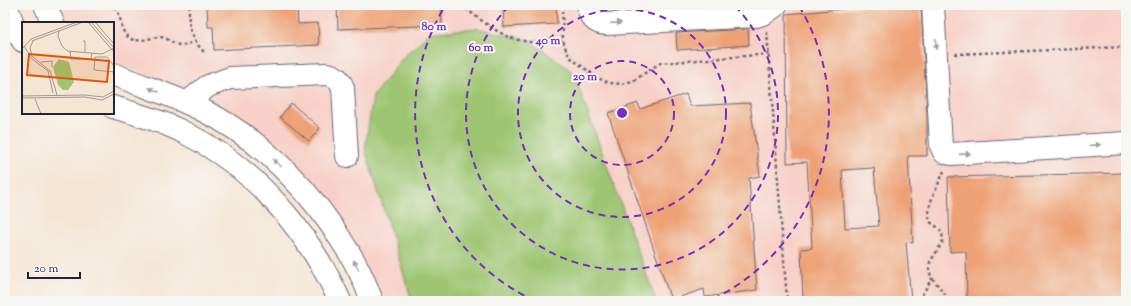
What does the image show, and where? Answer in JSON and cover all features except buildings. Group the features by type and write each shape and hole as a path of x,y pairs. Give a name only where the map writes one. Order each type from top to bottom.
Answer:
{"street":[{"path":"6,5 15,29 22,40"},
{"path":"45,5 53,22"},
{"path":"588,5 589,12 594,20 608,24 756,16 765,13 776,5"},
{"path":"934,5 941,146 944,152 952,154 1126,143"},
{"path":"114,74 206,112 240,133 278,163 302,188 320,210 350,255 363,278 372,301"},
{"path":"187,103 208,86 230,78 332,74 341,82 343,88 347,156"},
{"path":"114,107 163,123 187,134 210,147 252,178 287,215 306,241 340,301"}],"path":[{"path":"109,5 117,11 120,16 124,33 131,39 138,40 160,37 180,46 195,41"},
{"path":"190,5 188,22 191,32 195,41 206,54"},
{"path":"461,5 498,32 511,38 535,42 563,40"},
{"path":"562,5 563,40 568,54 573,60 598,78 609,83 621,84 633,81 660,63 769,54 787,301"},
{"path":"936,55 1126,47"},
{"path":"946,301 944,294 932,278 928,267 942,243 943,234 941,229 930,222 929,209 952,154"},
{"path":"921,301 922,295 932,278"}],"shaded area":[{"path":"57,5 1126,5 1126,301 379,301 322,197 268,138 209,102 152,76 114,63 114,22 64,22"}],"green space":[{"path":"476,28 529,40 573,72 656,301 412,301 365,149 373,96 405,55 430,33"}]}
